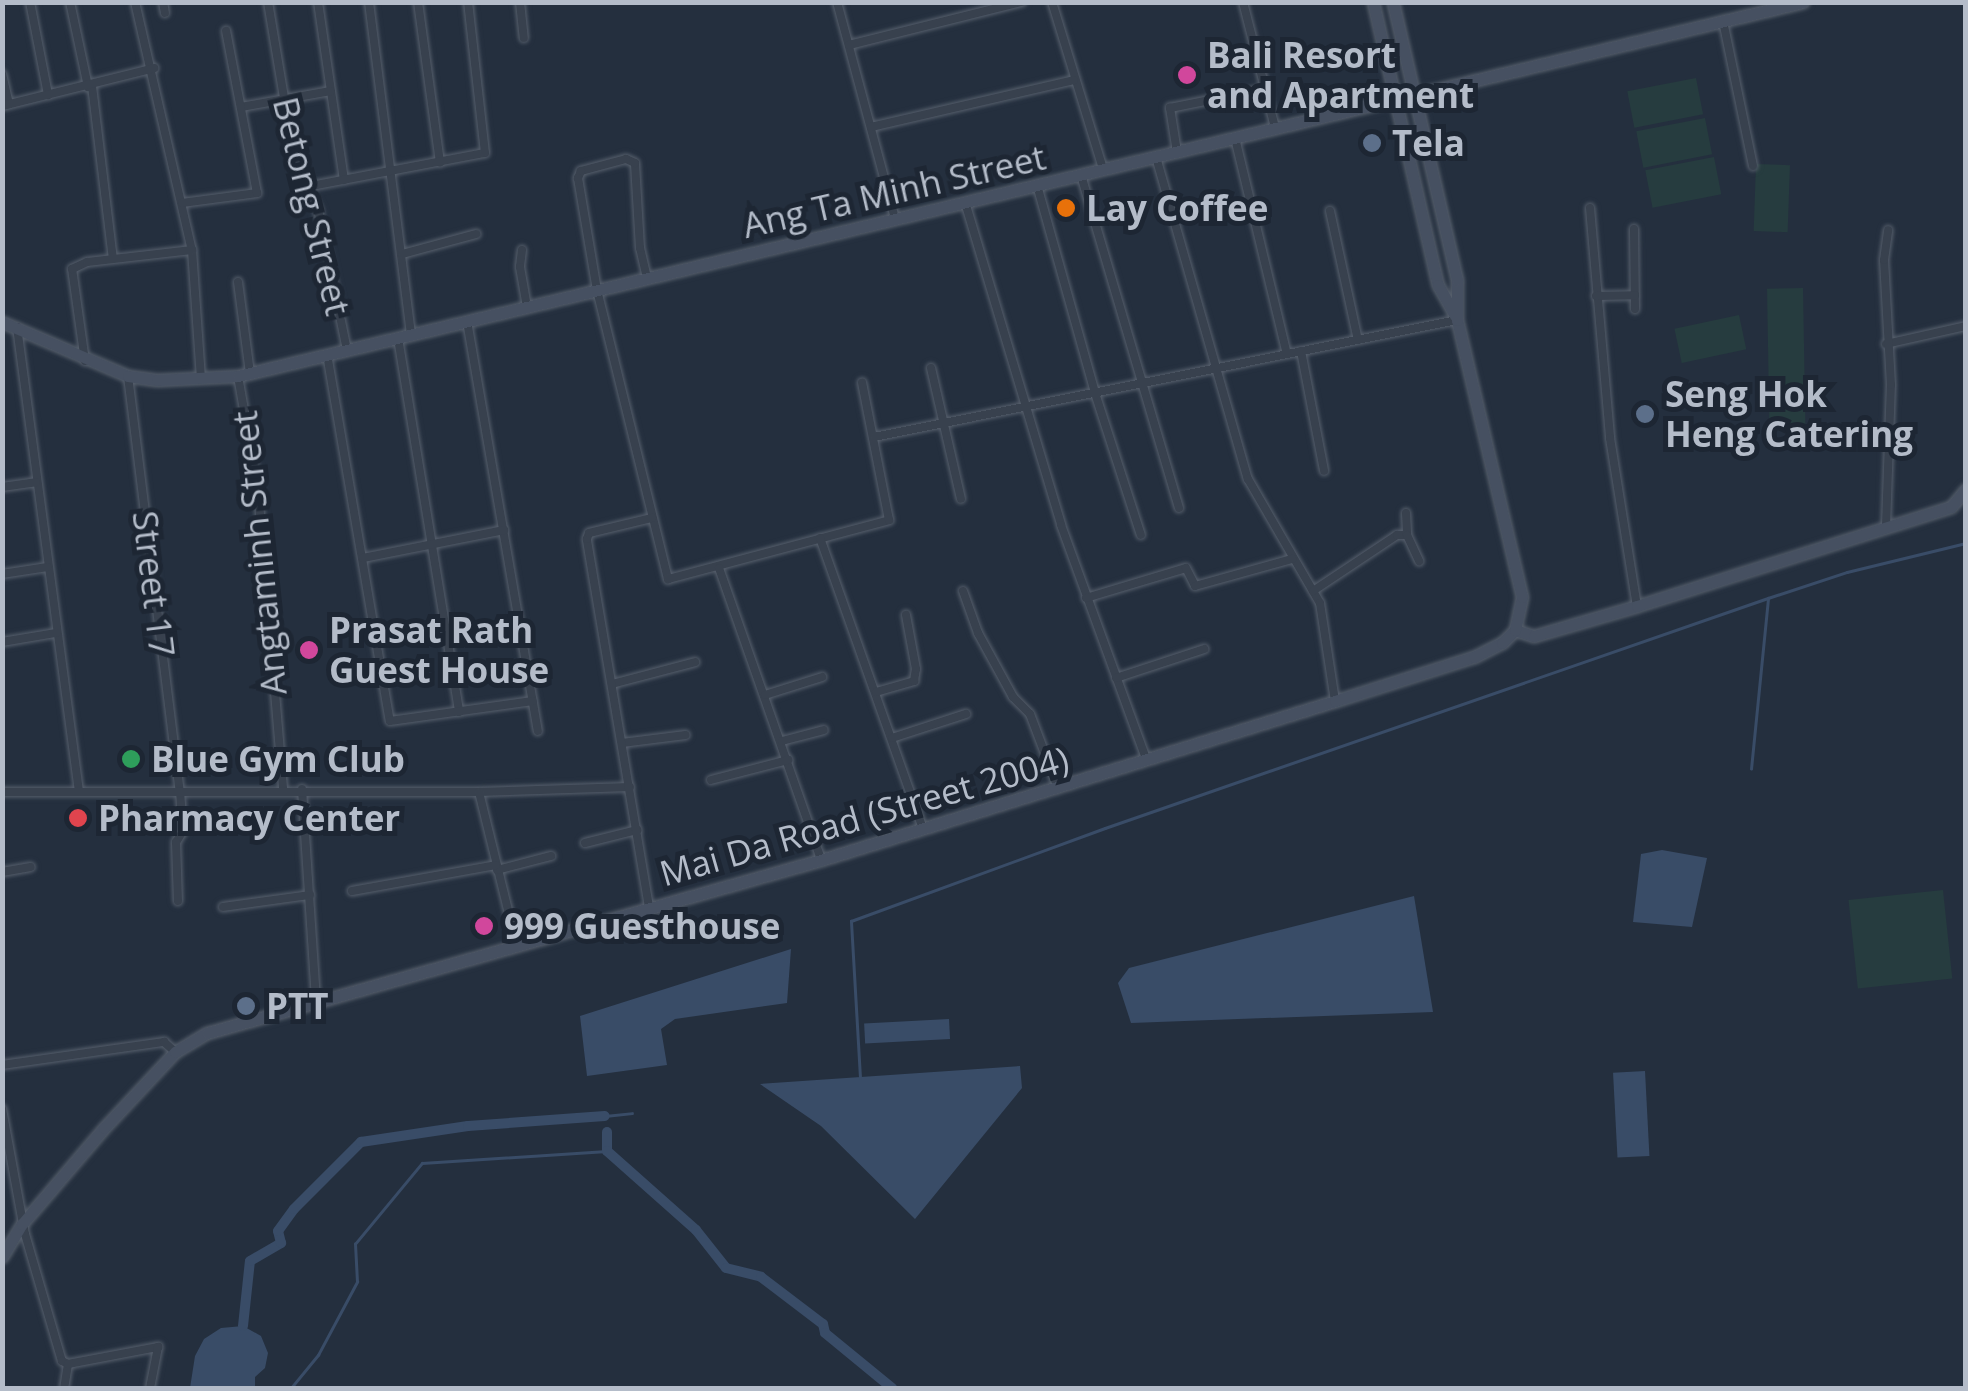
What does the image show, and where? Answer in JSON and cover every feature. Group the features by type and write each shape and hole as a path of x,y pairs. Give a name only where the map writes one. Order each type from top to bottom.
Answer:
{"main road":[{"path":"1372,2 1438,284 1457,320"},
{"path":"1393,2 1457,280 1457,320 1522,597 1515,630 1534,636 1638,606 1951,507 1966,488"},
{"name":"Ang Ta Minh Street","path":"2,322 85,361 128,376 202,379 244,374 1803,2"},
{"name":"Mai Da Road (Street 2004)","path":"2,1257 7,1234 22,1224 175,1052 207,1033 821,860 1147,761 1474,657 1502,643 1515,630"}],"street":[{"path":"30,2 48,96"},
{"path":"70,2 90,86 113,260"},
{"path":"135,2 154,68 192,250 202,379"},
{"name":"Betong Street","path":"268,2 296,168 318,208 347,350"},
{"path":"318,2 344,180"},
{"name":"Betong Street","path":"369,2 412,334"},
{"path":"418,2 440,162"},
{"path":"306,187 482,155 487,149 468,2"},
{"path":"520,2 524,38"},
{"path":"837,2 896,219"},
{"path":"849,45 1022,2"},
{"path":"1052,2 1103,170"},
{"path":"1243,2 1276,128"},
{"path":"1723,22 1753,166"},
{"path":"182,203 257,193 226,31"},
{"path":"2,74 6,105 154,68"},
{"path":"870,128 1074,80"},
{"path":"1177,152 1170,108 1264,89"},
{"path":"241,107 331,91"},
{"path":"1235,138 1287,354"},
{"path":"1156,157 1248,479 1313,592 1322,616 1336,701"},
{"path":"647,278 640,248 635,163 626,159 578,174 597,290 668,580 889,520 862,383"},
{"path":"1081,175 1139,384 1179,508"},
{"path":"1037,185 1095,392 1141,535"},
{"path":"965,202 1024,407 1086,598 1147,761"},
{"path":"1590,208 1610,438 1638,606"},
{"path":"1330,210 1358,340"},
{"path":"1634,228 1635,309"},
{"path":"1886,526 1891,385 1886,344 1888,230"},
{"path":"402,254 476,234"},
{"path":"85,361 72,269 192,250"},
{"path":"522,250 520,267 527,307"},
{"name":"Angtaminh Street","path":"238,282 283,790"},
{"path":"1596,296 1635,295"},
{"path":"874,437 1457,320"},
{"path":"467,321 538,731"},
{"path":"1886,344 1966,326"},
{"path":"16,327 80,791"},
{"path":"398,338 460,712"},
{"path":"1301,352 1324,470"},
{"path":"327,354 390,721 533,701"},
{"path":"932,368 961,499"},
{"name":"Street 17","path":"128,376 180,791 183,831 176,842 178,901"},
{"path":"2,487 36,482"},
{"path":"1406,512 1407,534 1419,560"},
{"path":"648,908 587,539 589,533 652,518"},
{"path":"363,558 504,530"},
{"path":"1313,592 1397,536 1407,534"},
{"path":"820,538 923,829"},
{"path":"1086,598 1186,568 1195,586 1292,558"},
{"path":"2,574 48,567"},
{"path":"719,568 821,860"},
{"path":"963,591 978,633 1013,697 1030,714 1058,788"},
{"path":"876,692 914,681 916,669 906,615"},
{"path":"2,642 56,633"},
{"path":"1116,678 1204,649"},
{"path":"612,684 696,662"},
{"path":"765,695 822,678"},
{"path":"892,738 966,714"},
{"path":"782,741 824,730"},
{"path":"622,743 686,735"},
{"path":"711,780 788,760"},
{"path":"2,792 479,792 630,786"},
{"path":"302,790 316,1001"},
{"path":"479,792 516,943"},
{"path":"585,843 637,830"},
{"path":"352,891 551,856"},
{"path":"2,872 31,867"},
{"path":"223,907 310,896"},
{"path":"2,1065 164,1042 175,1052"},
{"path":"2,1110 22,1224 62,1362 158,1347 150,1388"},
{"path":"64,1388 68,1364"}],"green space":[{"path":"1696,78 1703,114 1634,128 1627,91"},
{"path":"1705,118 1712,154 1643,168 1636,131"},
{"path":"1714,157 1721,194 1653,208 1645,170"},
{"path":"1756,164 1790,165 1788,232 1754,231"},
{"path":"1803,288 1805,430 1769,431 1767,289"},
{"path":"1739,315 1746,349 1682,363 1674,329"},
{"path":"1943,890 1952,979 1858,988 1849,900"}],"water":[{"path":"1662,850 1707,858 1692,927 1633,922 1641,854"},
{"path":"1414,896 1433,1012 1131,1023 1118,983 1129,968"},
{"path":"791,949 787,1003 675,1019 661,1029 667,1065 587,1076 580,1016"},
{"path":"949,1019 950,1039 865,1043 864,1023"},
{"path":"1020,1066 1022,1088 915,1219 821,1126 760,1084"},
{"path":"1645,1071 1649,1156 1617,1158 1613,1073"},
{"path":"243,1326 261,1336 268,1353 265,1368 255,1377 255,1388 190,1388 195,1356 204,1339 221,1328"}],"waterway":[{"path":"860,1078 851,921 1105,828 1768,598 1847,572 1966,543"},
{"path":"1751,769 1768,600"},
{"path":"605,1116 632,1113"},
{"path":"243,1326 250,1261 281,1243 278,1231 294,1209 361,1142 468,1126 605,1116"},
{"path":"607,1132 607,1151 696,1230 726,1268 761,1277 823,1324 825,1333 892,1388"},
{"path":"291,1388 318,1355 357,1282 355,1244 422,1163 607,1151"}],"place":[{"name":"Bali Resort and Apartment","path":"1187,75"},
{"name":"Tela","path":"1372,143"},
{"name":"Lay Coffee","path":"1066,208"},
{"name":"Seng Hok Heng Catering","path":"1645,414"},
{"name":"Prasat Rath Guest House","path":"309,650"},
{"name":"Blue Gym Club","path":"131,759"},
{"name":"Pharmacy Center","path":"78,818"},
{"name":"999 Guesthouse","path":"484,926"},
{"name":"PTT","path":"246,1006"}]}
